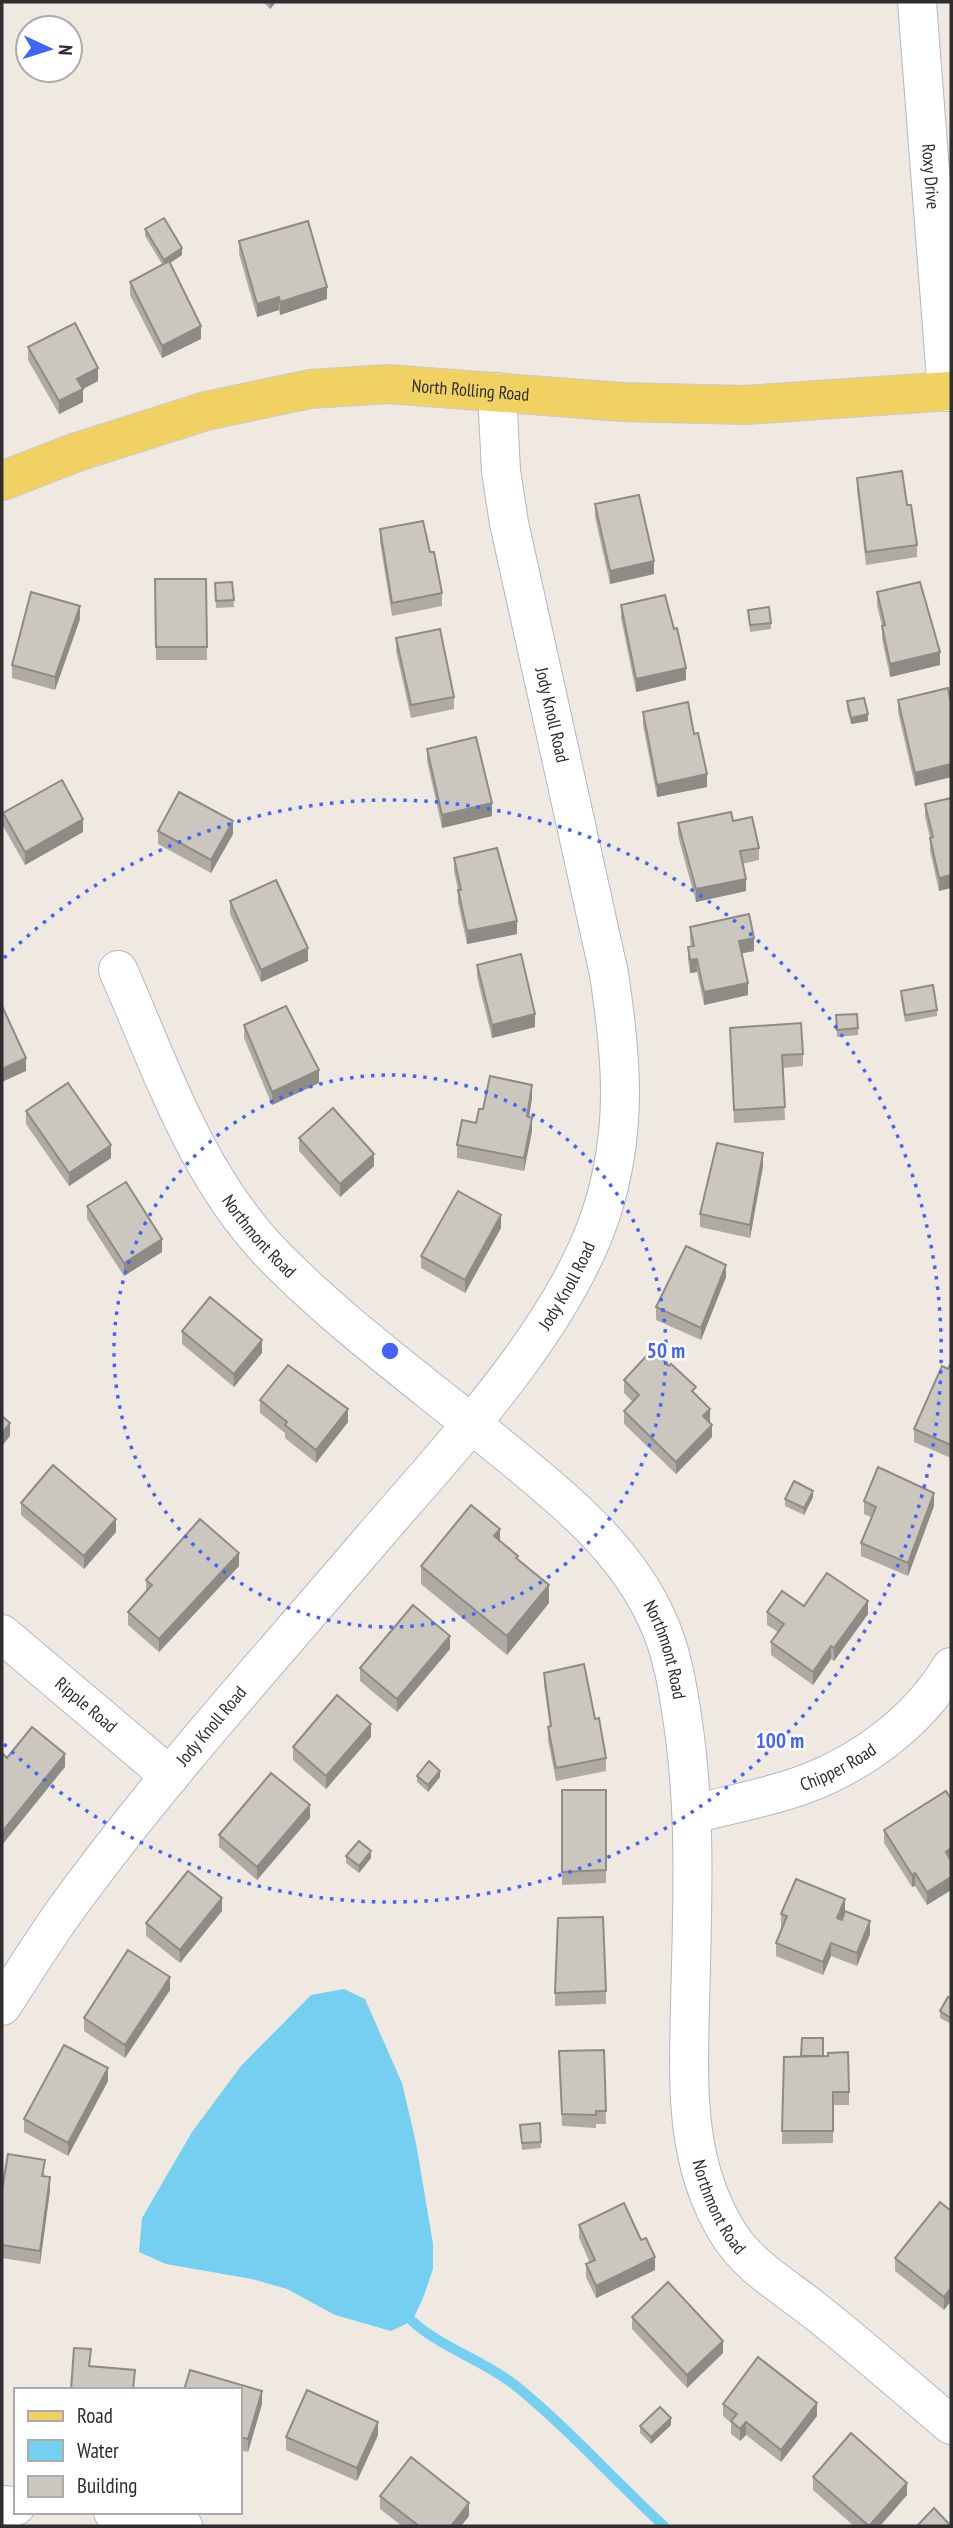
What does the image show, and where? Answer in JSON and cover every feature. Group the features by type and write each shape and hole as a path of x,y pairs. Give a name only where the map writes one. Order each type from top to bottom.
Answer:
{"main road":[{"name":"North Rolling Road","path":"2,481 77,452 206,411 310,389 388,384 622,402 745,405 949,391"}],"street":[{"name":"Roxy Drive","path":"917,2 949,391"},
{"name":"Jody Knoll Road","path":"2,2006 64,1912 170,1776 470,1423 544,1326 578,1271 600,1216 617,1157 622,1100 619,1040 609,974 509,523 501,471 496,392"},
{"name":"Northmont Road","path":"118,970 197,1146 230,1205 275,1257 321,1299 581,1514 628,1570 657,1619 677,1681 694,1814 688,2091 694,2152 708,2193 730,2236 759,2269 815,2310 951,2426"},
{"name":"Ripple Road","path":"2,1634 170,1776"},
{"name":"Chipper Road","path":"694,1814 807,1783 861,1757 904,1725 940,1686 951,1667"},
{"path":"123,2514 183,2526"}],"water":[{"path":"344,1989 365,1999 402,2083 416,2143 433,2244 433,2269 412,2321 391,2331 335,2315 287,2289 252,2279 166,2264 139,2252 142,2218 192,2132 241,2066 311,1995"}],"building":[{"path":"164,218 182,248 164,260 145,229"},
{"path":"308,221 327,287 280,302 279,297 257,304 239,241"},
{"path":"169,261 201,326 162,346 130,282"},
{"path":"75,323 98,368 77,379 83,389 59,401 28,347"},
{"path":"902,471 917,545 866,552 857,478"},
{"path":"639,495 654,561 610,571 595,504"},
{"path":"423,521 430,552 434,552 442,593 392,603 380,529"},
{"path":"155,579 206,579 207,647 156,647"},
{"path":"232,582 234,600 216,601 215,583"},
{"path":"920,582 940,652 890,664 877,592"},
{"path":"31,592 80,606 55,677 12,665"},
{"path":"665,595 674,629 677,628 686,668 636,679 621,605"},
{"path":"769,607 771,623 750,625 748,610"},
{"path":"440,629 454,697 411,705 396,638"},
{"path":"948,688 951,703 951,764 915,773 898,700"},
{"path":"864,698 868,714 851,718 847,701"},
{"path":"688,702 694,734 698,733 707,774 657,785 643,712"},
{"path":"476,737 492,803 442,815 427,749"},
{"path":"62,780 83,819 25,852 3,813"},
{"path":"179,792 233,821 211,860 158,831"},
{"path":"951,798 951,875 939,878 925,804"},
{"path":"731,812 733,821 752,817 759,848 740,851 746,879 696,889 678,823"},
{"path":"497,848 517,921 467,931 454,858"},
{"path":"276,880 308,948 261,970 230,901"},
{"path":"749,914 754,938 739,941 748,983 704,992 697,959 690,960 688,947 694,946 690,927"},
{"path":"521,954 535,1014 492,1025 477,965"},
{"path":"933,985 937,1010 905,1015 901,991"},
{"path":"2,1006 26,1058 2,1069"},
{"path":"286,1006 319,1070 272,1092 244,1025"},
{"path":"857,1014 858,1028 837,1030 836,1015"},
{"path":"801,1023 803,1054 782,1055 785,1107 734,1110 730,1028"},
{"path":"490,1076 532,1085 527,1116 532,1118 524,1158 457,1145 462,1120 476,1123 479,1109 483,1109"},
{"path":"68,1083 111,1145 69,1173 26,1111"},
{"path":"333,1108 374,1154 340,1184 299,1138"},
{"path":"717,1143 763,1153 750,1225 700,1214"},
{"path":"126,1182 162,1239 124,1263 87,1206"},
{"path":"458,1191 501,1215 465,1280 421,1256"},
{"path":"686,1246 726,1265 701,1328 656,1307"},
{"path":"210,1297 262,1340 234,1374 182,1331"},
{"path":"652,1350 696,1387 692,1391 710,1409 703,1416 712,1425 676,1462 624,1411 639,1395 624,1380"},
{"path":"951,1363 951,1445 914,1429 942,1366 948,1369"},
{"path":"288,1365 348,1409 316,1450 260,1400"},
{"path":"2,1416 10,1423 2,1433"},
{"path":"53,1465 116,1519 84,1556 21,1503"},
{"path":"878,1467 934,1493 908,1563 861,1543 876,1507 864,1501"},
{"path":"794,1481 813,1491 804,1508 785,1499"},
{"path":"471,1505 500,1529 494,1536 549,1585 507,1636 421,1566"},
{"path":"200,1519 239,1553 159,1639 128,1612 152,1585 146,1580"},
{"path":"827,1573 868,1601 813,1672 771,1642 784,1624 767,1612 782,1591 804,1606"},
{"path":"413,1605 450,1636 397,1699 360,1668"},
{"path":"584,1664 595,1719 599,1718 606,1758 556,1768 548,1727 551,1726 544,1673"},
{"path":"337,1695 371,1724 326,1776 293,1747"},
{"path":"32,1727 65,1754 2,1832 2,1753 7,1758"},
{"path":"429,1761 440,1771 428,1785 417,1776"},
{"path":"271,1773 310,1805 257,1867 219,1835"},
{"path":"562,1790 606,1790 606,1870 562,1872"},
{"path":"946,1791 951,1799 951,1848 946,1852 951,1861 951,1877 927,1892 915,1873 912,1875 884,1830"},
{"path":"359,1841 371,1851 359,1866 346,1856"},
{"path":"188,1871 222,1898 180,1950 146,1923"},
{"path":"796,1879 845,1899 837,1918 842,1920 845,1911 870,1921 857,1953 831,1943 823,1962 776,1943 787,1916 781,1914"},
{"path":"603,1917 606,1991 555,1993 558,1918"},
{"path":"128,1950 170,1977 125,2045 84,2018"},
{"path":"948,1997 951,1998 951,2018 940,2011"},
{"path":"802,2038 823,2038 823,2056 801,2056"},
{"path":"64,2045 108,2068 68,2143 24,2119"},
{"path":"604,2050 606,2111 596,2111 596,2115 562,2114 559,2051"},
{"path":"848,2052 849,2092 833,2092 833,2131 782,2131 784,2057 828,2056 828,2053"},
{"path":"540,2123 541,2142 522,2143 520,2125"},
{"path":"8,2154 45,2160 42,2176 50,2177 40,2251 2,2245 2,2190"},
{"path":"940,2202 951,2211 951,2288 944,2297 895,2258"},
{"path":"624,2203 641,2240 646,2238 655,2257 596,2286 586,2264 595,2260 579,2225"},
{"path":"668,2282 723,2341 687,2375 632,2317"},
{"path":"74,2348 91,2349 89,2366 135,2370 133,2388 71,2388"},
{"path":"758,2357 817,2403 781,2450 746,2422 740,2429 731,2421 737,2414 723,2404"},
{"path":"190,2370 262,2391 248,2439 242,2438 242,2388 185,2388"},
{"path":"307,2390 378,2422 357,2468 286,2437"},
{"path":"660,2407 671,2418 651,2437 640,2426"},
{"path":"851,2433 907,2483 869,2526 813,2477"},
{"path":"411,2457 469,2503 451,2526 419,2526 380,2496"},
{"path":"934,2508 951,2526 917,2526"}],"waterway":[{"path":"412,2321 424,2331 516,2386 664,2526"}]}
